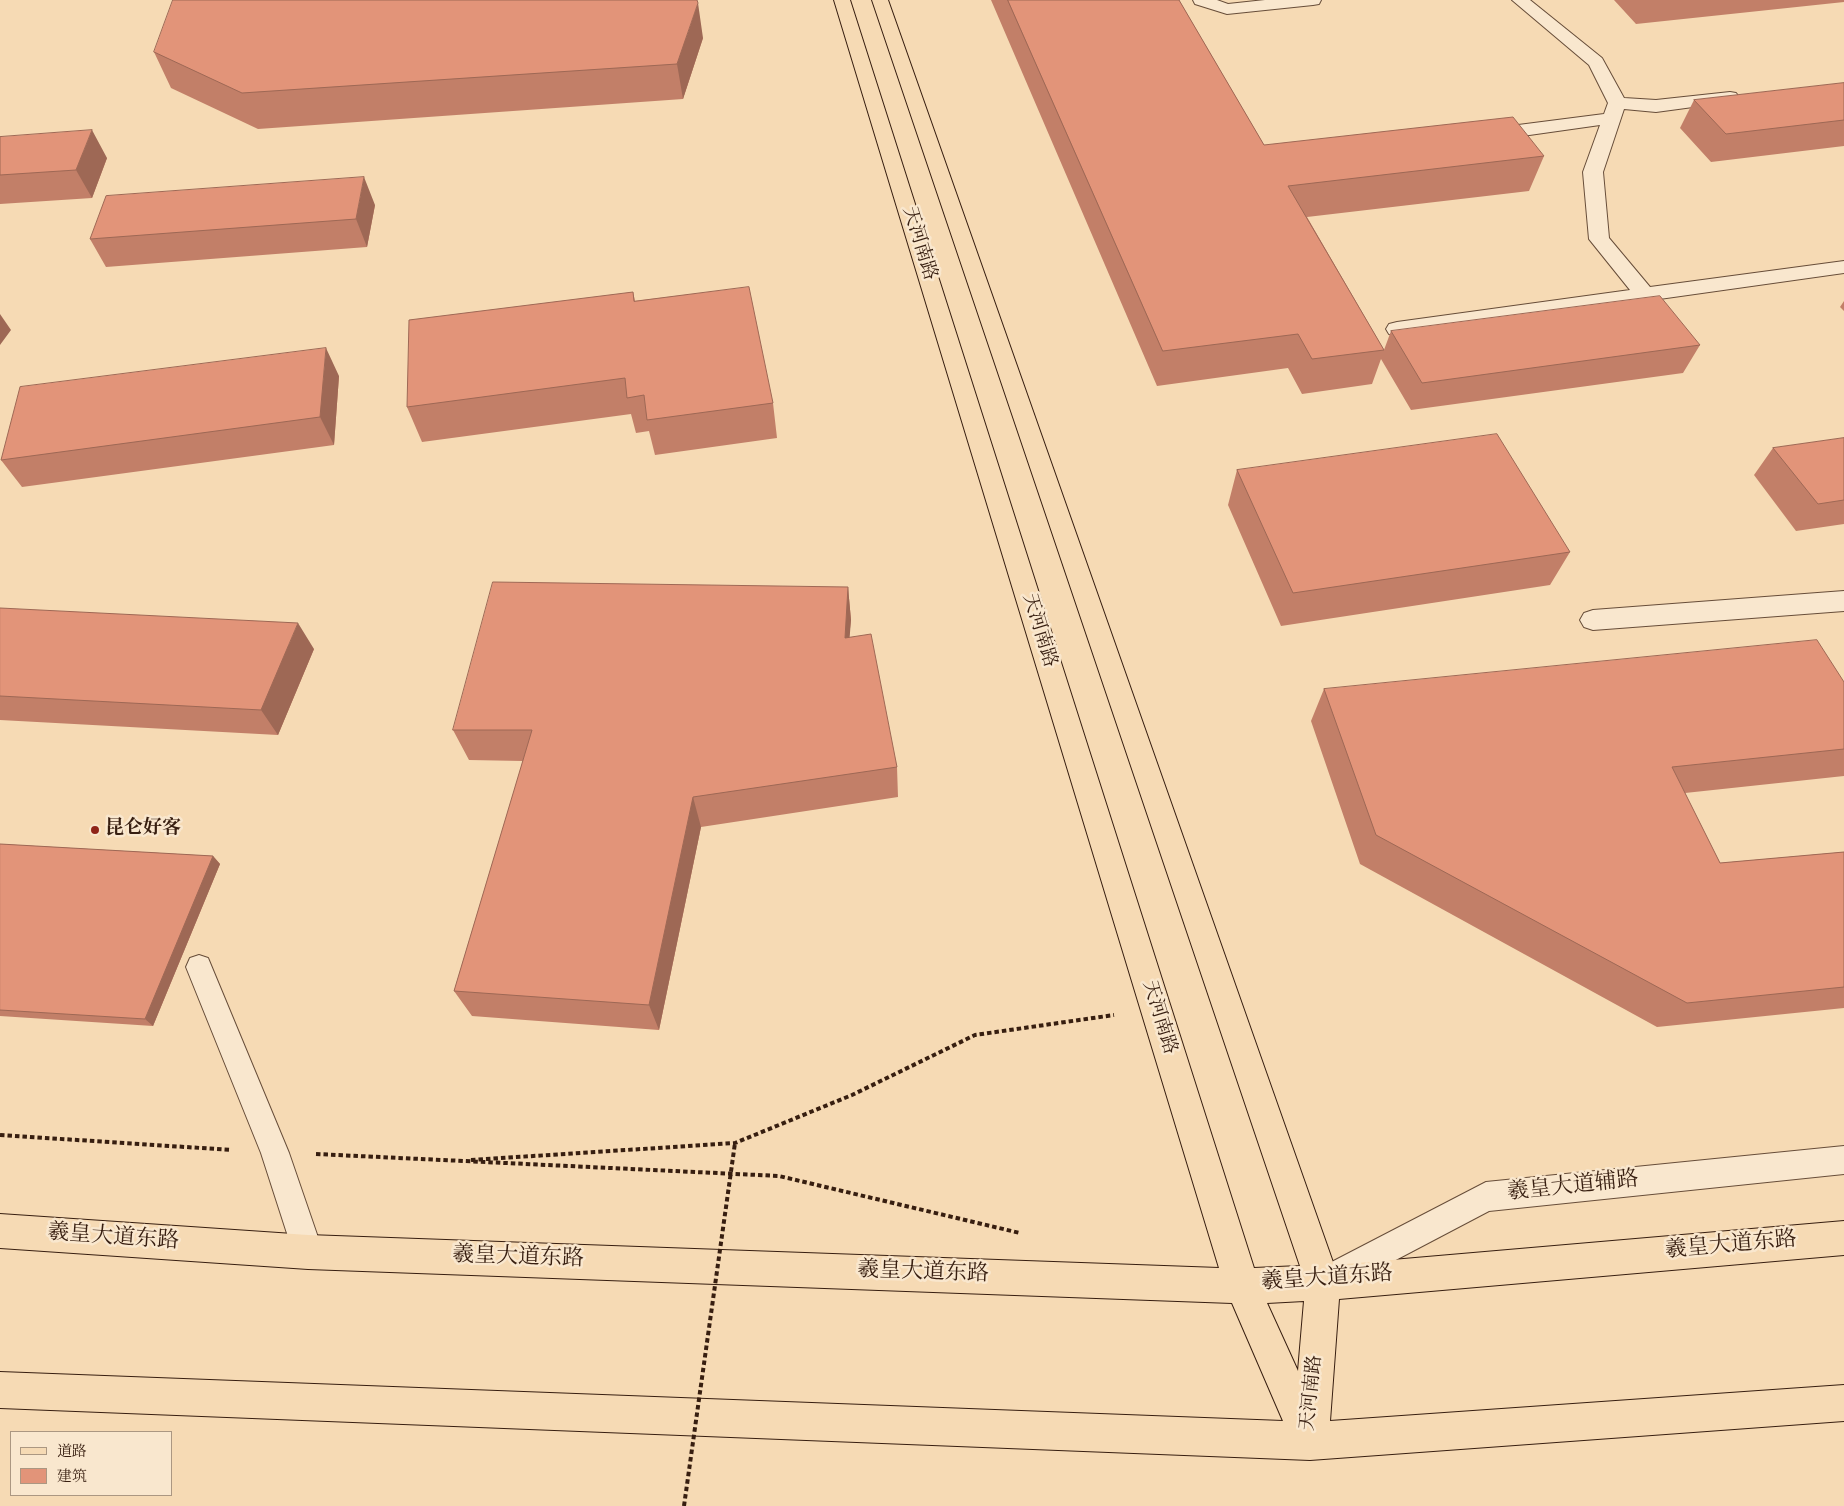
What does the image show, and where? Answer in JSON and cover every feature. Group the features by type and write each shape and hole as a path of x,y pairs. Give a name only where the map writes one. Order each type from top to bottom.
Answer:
{"main road":[{"name":"天河南路","path":"842,0 1242,1286 1310,1441"},
{"name":"天河南路","path":"880,0 1323,1283 1310,1441"},
{"name":"羲皇大道东路","path":"0,1231 308,1252 1242,1286 1323,1283 1844,1238"},
{"path":"0,1390 1310,1441 1844,1403"}],"street":[{"path":"1202,0 1226,9 1314,0"},
{"path":"1520,0 1596,62 1614,111 1593,172 1599,239 1646,295"},
{"path":"1466,138 1614,111 1745,96"},
{"path":"1397,329 1844,267"},
{"path":"1593,620 1844,601"}],"lane":[{"path":"199,967 275,1153 308,1252"},
{"name":"羲皇大道辅路","path":"1323,1283 1486,1197 1844,1160"}],"path":[{"path":"453,1161 735,1143 852,1096 975,1034 1155,1009"},
{"path":"0,1135 275,1153 779,1176 1030,1235"},
{"path":"684,1506 735,1143"}],"building":[{"path":"173,0 697,0 698,3 677,64 242,93 154,52"},
{"path":"1008,0 1179,0 1264,145 1513,117 1544,156 1288,186 1384,350 1312,359 1298,334 1163,351"},
{"path":"1844,83 1844,120 1726,134 1694,100"},
{"path":"92,130 76,170 0,175 0,137"},
{"path":"364,177 356,219 90,239 106,196"},
{"path":"749,287 773,403 647,420 644,395 627,398 625,378 407,407 409,320 633,292 634,301"},
{"path":"1660,296 1700,345 1422,383 1391,331"},
{"path":"326,348 320,417 1,460 20,387"},
{"path":"1497,434 1570,552 1293,593 1237,470"},
{"path":"1844,438 1844,500 1818,504 1773,448"},
{"path":"493,582 848,587 845,638 871,634 897,767 693,797 649,1005 454,991 532,730 453,730"},
{"path":"0,608 298,623 261,710 0,696"},
{"path":"1817,640 1844,682 1844,749 1672,767 1720,863 1844,852 1844,987 1687,1003 1376,835 1324,689"},
{"path":"0,844 213,856 145,1019 0,1010"}],"place":[{"name":"昆仑好客","path":"95,830"}]}
